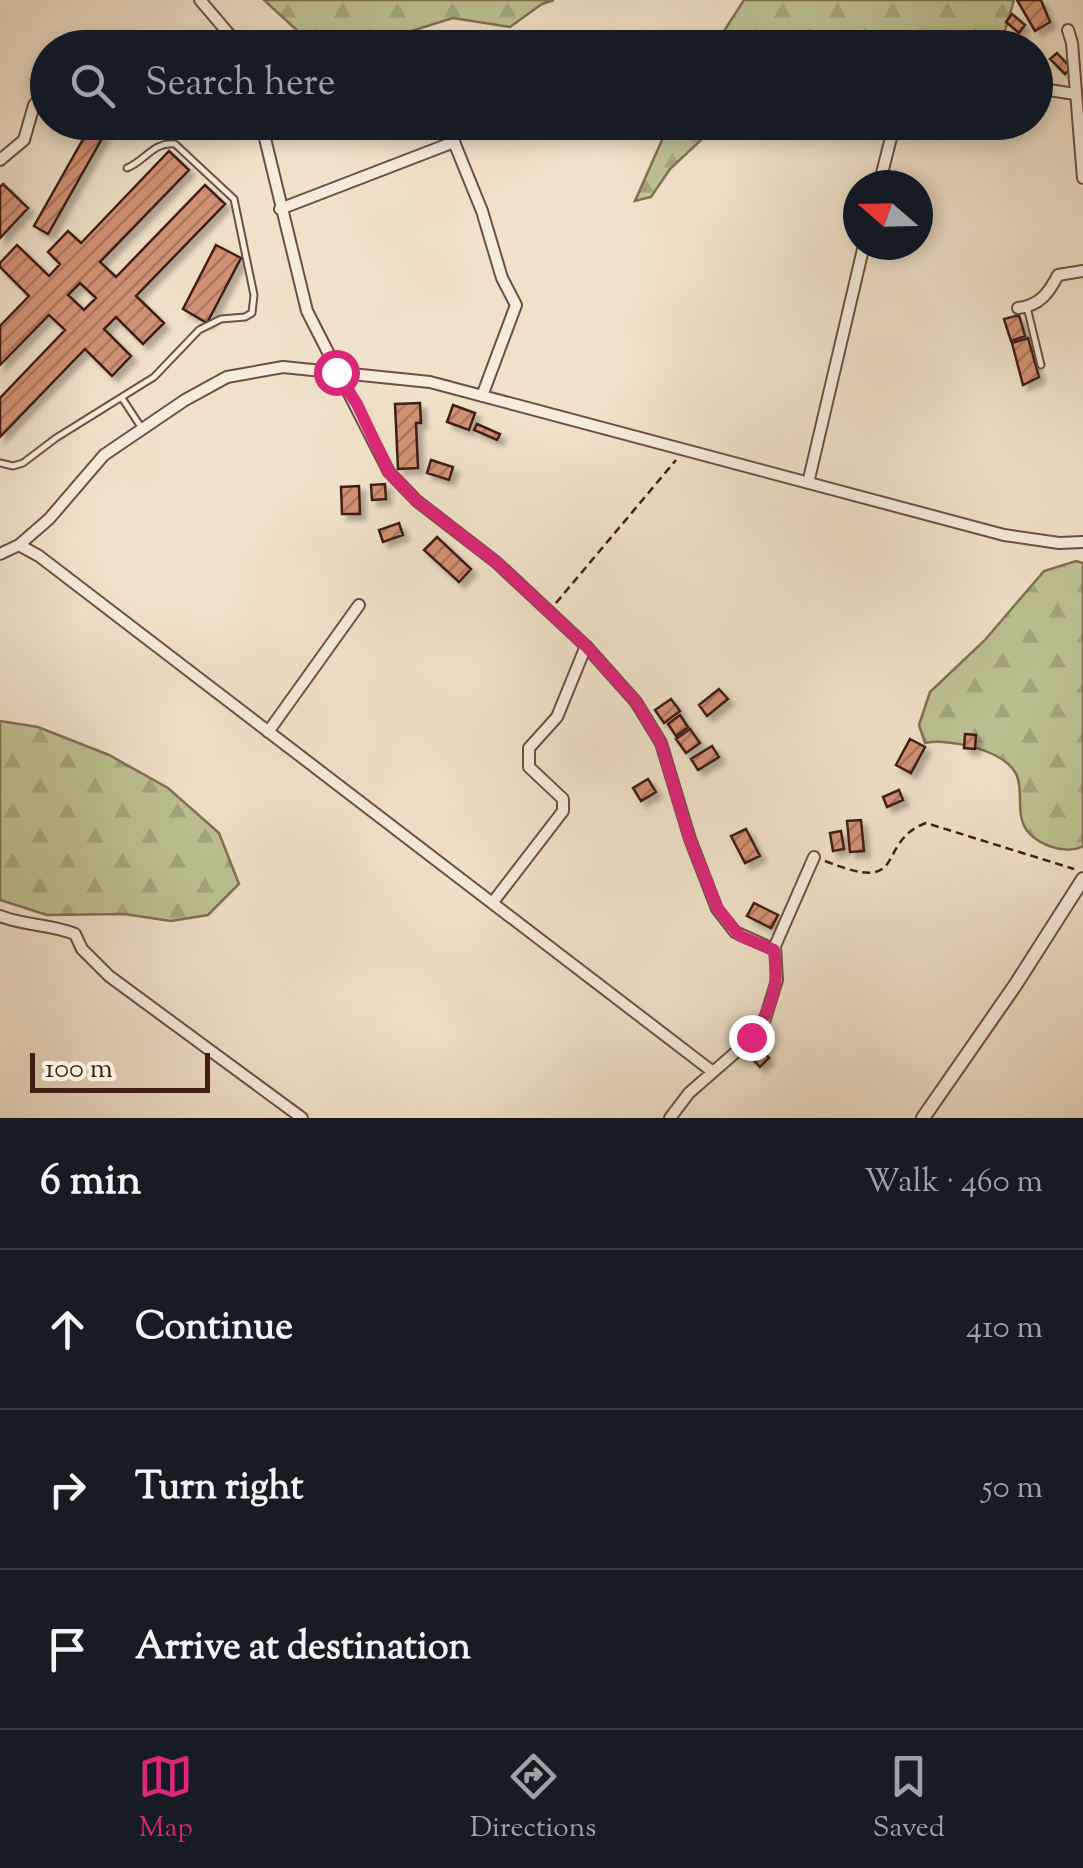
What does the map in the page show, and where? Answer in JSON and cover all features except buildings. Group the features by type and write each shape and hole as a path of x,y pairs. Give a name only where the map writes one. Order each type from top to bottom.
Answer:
{"street":[{"path":"200,0 226,30"},
{"path":"1068,30 1083,178"},
{"path":"1053,89 1076,94"},
{"path":"0,160 24,140 30,119"},
{"path":"265,140 306,311 389,472 416,500 482,550 586,646 636,702 658,736 690,840 718,909 740,936 774,950"},
{"path":"883,170 890,140"},
{"path":"280,208 454,142 482,211 502,278 516,305 482,396"},
{"path":"808,482 860,260"},
{"path":"1023,308 1050,291 1058,275 1083,272"},
{"path":"0,554 20,545 49,518 104,455 211,383 243,372 284,367 412,379 1004,535 1059,544 1083,542"},
{"path":"20,545 713,1072"},
{"path":"268,732 359,605"},
{"path":"492,902 563,811 563,798 529,767 528,753 533,740 557,716 586,646"},
{"path":"670,1118 689,1094 744,1045 764,1019 778,980 774,950 814,857"},
{"path":"923,1118 1016,984 1083,875"},
{"path":"0,916 23,925 49,926 75,934 86,955 109,976 302,1118"}],"lane":[{"path":"0,463 13,466 23,462 154,377 198,330 220,319 251,315 254,296 234,199 175,144 155,148 127,168"},
{"path":"1023,308 1041,365"},
{"path":"122,398 142,429"}],"path":[{"path":"548,611 674,463 680,450"},
{"path":"814,857 865,875 877,873 908,834 929,823 1083,875"}],"green space":[{"path":"264,0 554,0 510,27 453,18 414,30 297,30"},
{"path":"744,0 1014,0 1005,30 725,30"},
{"path":"662,140 701,140 670,169 651,197 635,201"},
{"path":"1076,561 1083,563 1083,846 1067,849 1048,846 1027,830 1021,818 1017,776 1002,759 948,742 925,743 919,725 930,692 984,641 1044,571"},
{"path":"0,721 38,727 109,755 168,788 219,833 239,884 208,915 171,921 124,914 47,915 0,900"}],"route":[{"path":"336,372 357,404 389,472 416,500 496,562 586,646 649,719 661,743 690,840 718,909 740,936 774,950 776,985 768,1012 751,1037"}]}
